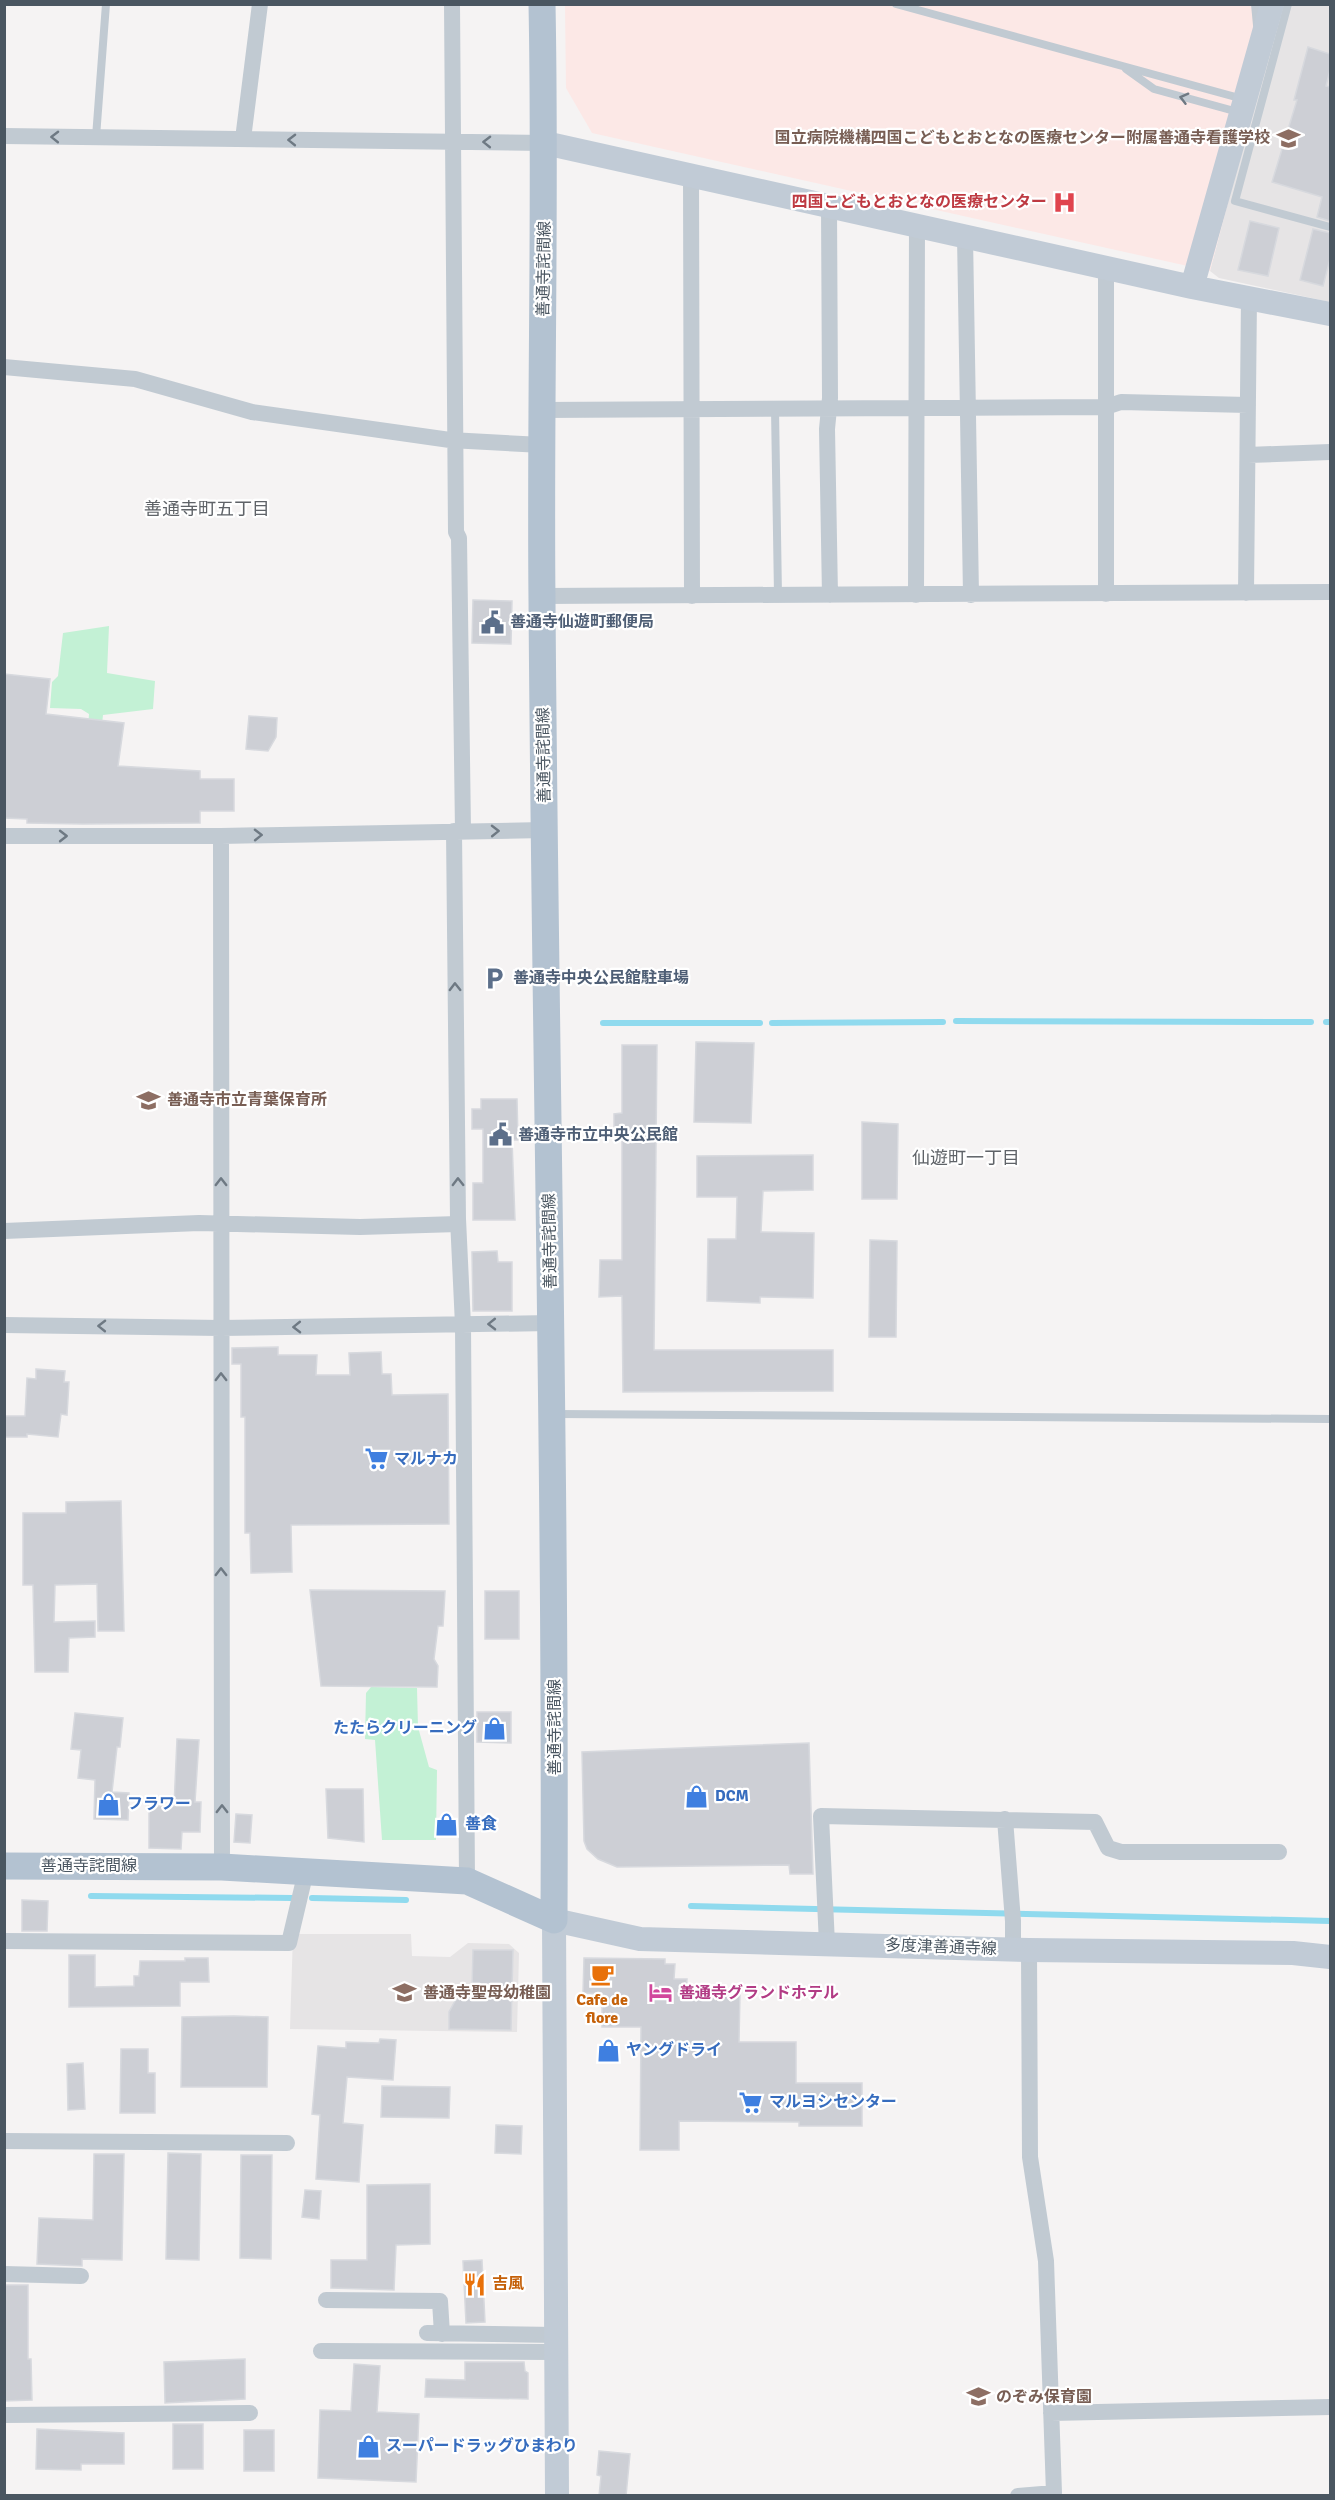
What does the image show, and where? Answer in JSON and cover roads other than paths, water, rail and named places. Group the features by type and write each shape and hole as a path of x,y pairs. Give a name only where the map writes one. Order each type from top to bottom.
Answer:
{"main road":[{"name":"善通寺詫間線","path":"4,1866 222,1867 467,1881 554,1920 552,1414 542,597 545,143 542,4"}],"street":[{"path":"243,139 260,4"},
{"path":"452,4 458,831 458,1224 463,1325 467,1881"},
{"path":"1192,287 1272,4"},
{"path":"4,136 545,143 1192,287 1330,314"},
{"path":"691,175 692,596"},
{"path":"829,206 830,595"},
{"path":"916,595 918,226"},
{"path":"965,236 971,595"},
{"path":"1106,268 1106,594"},
{"path":"1246,593 1249,297"},
{"path":"4,367 135,379 252,412 455,440 542,445"},
{"path":"542,410 1106,407 1121,402 1248,405"},
{"path":"1248,454 1330,452"},
{"path":"542,597 1330,592"},
{"path":"4,836 221,836 544,830"},
{"path":"221,836 221,1328 227,1598 222,1867"},
{"path":"4,1231 221,1223 360,1227 458,1224"},
{"path":"4,1325 221,1328 550,1323"},
{"path":"827,1944 822,1816 1095,1822 1108,1848 1121,1852 1279,1852"},
{"path":"1005,1819 1013,1913 1021,1949 1030,2157 1046,2261 1054,2493 1018,2496"},
{"path":"4,1941 289,1943 306,1871"},
{"path":"554,1920 557,2496"},
{"name":"多度津善通寺線","path":"554,1920 640,1939 1021,1949 1293,1953 1330,1957"},
{"path":"4,2141 287,2143"},
{"path":"4,2274 81,2276"},
{"path":"326,2300 441,2301 435,2334 556,2343"},
{"path":"321,2350 556,2343"},
{"path":"1052,2413 1330,2407"},
{"path":"4,2415 250,2413"}],"lane":[{"path":"96,137 106,4"},
{"path":"896,4 1123,67 1243,106"},
{"path":"1254,4 1260,46"},
{"path":"1288,4 1235,201 1330,227"},
{"path":"1123,67 1141,82 1154,89 1243,106"},
{"path":"776,409 778,595"},
{"path":"552,1414 1330,1419"}],"waterway":[{"path":"956,1021 1311,1022"},
{"path":"772,1023 943,1022"},
{"path":"603,1023 760,1023"},
{"path":"91,1896 292,1898"},
{"path":"312,1898 406,1900"},
{"path":"691,1906 1330,1921"}],"place":[{"name":"国立病院機構四国こどもとおとなの医療センター附属善通寺看護学校","path":"1288,138"},
{"name":"四国こどもとおとなの医療センター","path":"1065,202"},
{"name":"善通寺仙遊町郵便局","path":"492,622"},
{"name":"善通寺中央公民館駐車場","path":"495,978"},
{"name":"善通寺市立青葉保育所","path":"149,1100"},
{"name":"善通寺市立中央公民館","path":"500,1135"},
{"name":"マルナカ","path":"376,1459"},
{"name":"たたらクリーニング","path":"495,1728"},
{"name":"DCM","path":"697,1796"},
{"name":"フラワー","path":"109,1804"},
{"name":"善食","path":"447,1824"},
{"name":"Cafe de flore","path":"602,1975"},
{"name":"善通寺聖母幼稚園","path":"405,1993"},
{"name":"善通寺グランドホテル","path":"661,1993"},
{"name":"ヤングドライ","path":"608,2050"},
{"name":"マルヨシセンター","path":"751,2102"},
{"name":"吉風","path":"474,2284"},
{"name":"のぞみ保育園","path":"978,2397"},
{"name":"スーパードラッグひまわり","path":"368,2446"}],"district":[{"name":"善通寺町五丁目","path":"207,509"},
{"name":"仙遊町一丁目","path":"966,1158"}]}
